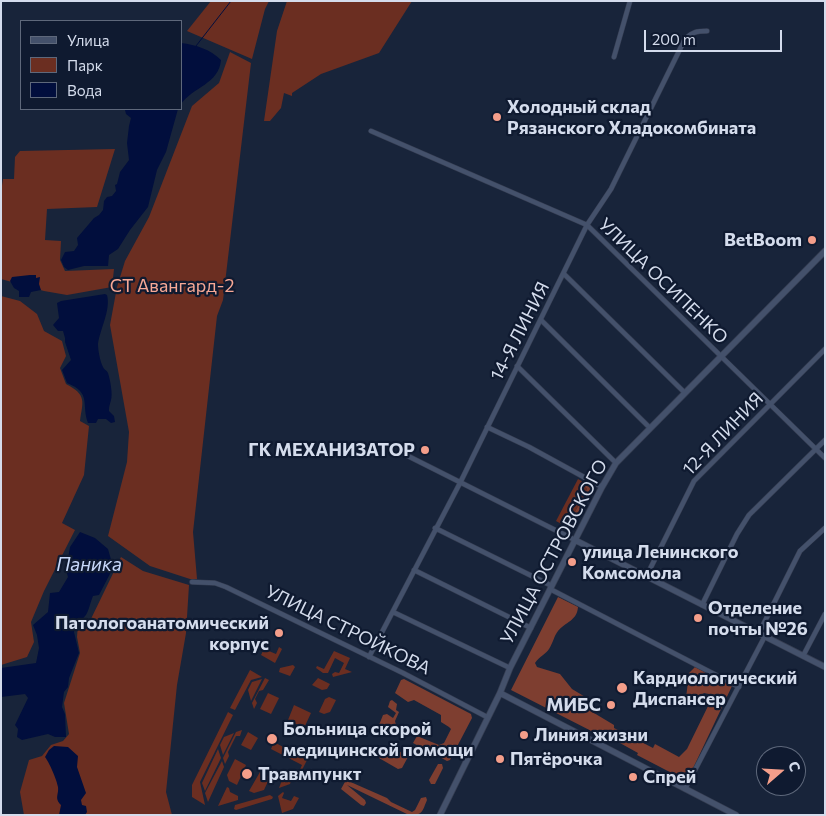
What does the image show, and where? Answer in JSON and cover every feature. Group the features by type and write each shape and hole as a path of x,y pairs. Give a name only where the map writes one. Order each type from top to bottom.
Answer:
{"street":[{"path":"614,57 630,1"},
{"name":"14-Я ЛИНИЯ","path":"369,657 460,483 486,427 588,225 611,189 685,39 691,33 707,31"},
{"name":"УЛИЦА ОСИПЕНКО","path":"371,130 588,225 825,458"},
{"name":"УЛИЦА ОСТРОВСКОГО","path":"440,815 500,693 510,668 616,463 825,251"},
{"path":"564,274 685,393"},
{"path":"541,320 650,428"},
{"name":"12-Я ЛИНИЯ","path":"646,576 694,480 825,349"},
{"path":"517,366 616,463"},
{"path":"486,427 529,447 602,487"},
{"path":"702,605 737,534 749,515 825,440"},
{"path":"404,454 825,666"},
{"path":"435,528 738,687"},
{"path":"685,790 738,687 800,551 825,528"},
{"path":"414,570 531,628"},
{"name":"УЛИЦА СТРОЙКОВА","path":"192,582 215,582 487,717"},
{"path":"393,612 510,668"},
{"path":"803,656 825,614"},
{"path":"500,693 736,815"}],"green space":[{"path":"211,1 269,1 265,9 252,59 187,31"},
{"path":"287,1 412,1 379,53 321,74 292,93 292,96 284,93 281,108 270,121 264,121 277,31"},
{"name":"СТ Авангард-2","path":"230,52 251,63 223,300 217,316 193,532 197,579 190,579 150,566 108,536 127,462 129,432 110,325 117,287 125,261 149,217 192,106 219,83"},
{"path":"115,149 97,207 47,209 45,240 61,241 60,260 65,271 114,269 112,287 67,295 44,291 1,279 1,192 3,179 14,179 15,157 20,151"},
{"path":"1,296 20,301 37,314 44,331 62,341 66,356 60,368 66,384 73,388 82,399 80,421 89,426 84,475 62,523 75,530 44,591 31,622 34,642 27,657 1,665"},
{"path":"578,479 585,483 584,486 587,489 567,527 556,521"},
{"path":"121,557 143,571 189,585 186,633 177,685 166,792 172,815 24,815 20,792 29,760 42,756 51,745 63,741 69,734 64,703 80,653 77,637 78,624 88,625"},
{"path":"279,647 282,649 275,663 261,655 264,649 276,654"},
{"path":"334,651 350,658 345,669 352,672 333,677 332,674 335,672 339,673 344,663 335,658 328,673 323,673 316,668 317,666 324,669"},
{"path":"293,665 295,667 290,676 279,672 280,668"},
{"path":"250,670 262,677 251,680 235,710 230,708"},
{"path":"265,678 269,680 263,690 259,691 255,699 257,703 254,709 252,703"},
{"path":"318,678 330,684 327,689 322,690 312,685"},
{"path":"262,679 251,701 248,690 252,682"},
{"path":"268,693 279,698 271,714 260,709"},
{"path":"329,697 336,700 330,712 324,714 319,712 325,699"},
{"path":"294,705 311,713 304,728 288,720"},
{"path":"228,712 233,715 200,782 205,805 192,797 192,785"},
{"path":"242,730 240,736 236,736 228,752 229,756 225,764 223,758 236,732"},
{"path":"248,732 258,738 251,750 241,745"},
{"path":"234,733 223,755 220,745 224,737"},
{"path":"274,742 307,760 296,782 295,780 302,765 271,749"},
{"path":"218,749 221,758 205,791 202,783"},
{"path":"235,759 246,765 237,785 229,781 227,775"},
{"path":"222,761 224,767 208,802 205,793"},
{"path":"260,772 270,777 264,790 254,793 249,791"},
{"path":"285,772 293,775 290,784 279,788"},
{"path":"227,787 230,792 238,796 238,800 218,806"},
{"path":"283,792 282,798 291,801 294,796 299,798 293,809 282,813 278,796"},
{"path":"270,795 273,797 272,799 234,809 235,805"}],"shaded area":[{"path":"585,483 593,487 571,529 567,527 587,489 584,486"},
{"path":"558,597 578,607 577,612 555,635 548,651 535,663 537,667 560,674 572,689 592,701 594,713 614,725 614,728 653,748 655,744 679,757 687,749 711,700 709,694 704,693 700,697 688,701 686,698 689,673 695,667 732,686 687,781 637,755 638,753 611,738 607,739 511,690"},
{"path":"404,679 471,714 472,718 450,760 447,761 413,743 417,736 439,745 444,743 451,729 441,722 441,715 414,700 408,702 395,693 401,680"},
{"path":"392,700 397,704 396,710 399,712 395,721 396,725 390,730 379,725 383,715 387,714 393,718 396,713 388,707"},
{"path":"390,745 408,757 402,768 398,769 379,758 380,754"},
{"path":"438,764 442,764 443,768 435,784 431,784 429,780"},
{"path":"346,780 387,798 391,802 412,812 421,798 426,797 427,800 421,812 409,815 347,785 365,800 364,806 341,789"}],"water":[{"path":"182,43 202,48 221,60 216,75 182,103"},
{"path":"125,110 178,110 166,152 157,170 148,207 118,249 109,255 108,266 84,266 68,270 64,267 61,260 65,252 74,251 78,245 77,238 103,210 104,201 116,191 115,185 117,184 120,172 129,160 127,143 131,118 126,114"},
{"path":"36,275 36,278 40,277 39,284 41,290 31,292 29,297 19,297 19,291 14,288 10,281 12,277"},
{"path":"107,295 108,307 98,346 102,365 110,379 112,397 109,411 114,416 115,422 111,423 106,419 98,419 96,423 88,423 83,395 75,387 67,383 62,370 71,360 63,331 58,331 53,325 59,318 57,303"},
{"name":"Паника","path":"80,532 95,538 108,549 112,570 99,595 93,596 86,615 76,622 74,632 79,653 69,678 68,687 64,692 62,707 65,714 66,737 55,737 48,734 22,740 17,737 18,729 15,725 28,698 25,694 1,697 1,668 36,663 39,648 33,625 48,612 50,593 59,592 68,577 66,570 70,547"},
{"path":"54,746 68,747 78,756 77,767 86,793 81,800 82,805 86,806 87,812 85,815 59,815 61,805 57,798 57,784 53,771 45,757"}],"waterway":[{"name":"Паника","path":"196,46 231,1"}],"place":[{"name":"Холодный склад Рязанского Хладокомбината","path":"497,117"},
{"name":"BetBoom","path":"812,240"},
{"name":"ГК МЕХАНИЗАТОР","path":"425,450"},
{"name":"улица Ленинского Комсомола","path":"572,562"},
{"name":"Отделение почты №26","path":"698,618"},
{"name":"Патологоанатомический корпус","path":"279,633"},
{"name":"Кардиологический Диспансер","path":"622,688"},
{"name":"МИБС","path":"611,705"},
{"name":"Линия жизни","path":"524,735"},
{"name":"Больница скорой медицинской помощи","path":"272,739"},
{"name":"Пятёрочка","path":"500,759"},
{"name":"Травмпункт","path":"247,774"},
{"name":"Спрей","path":"633,777"}]}
